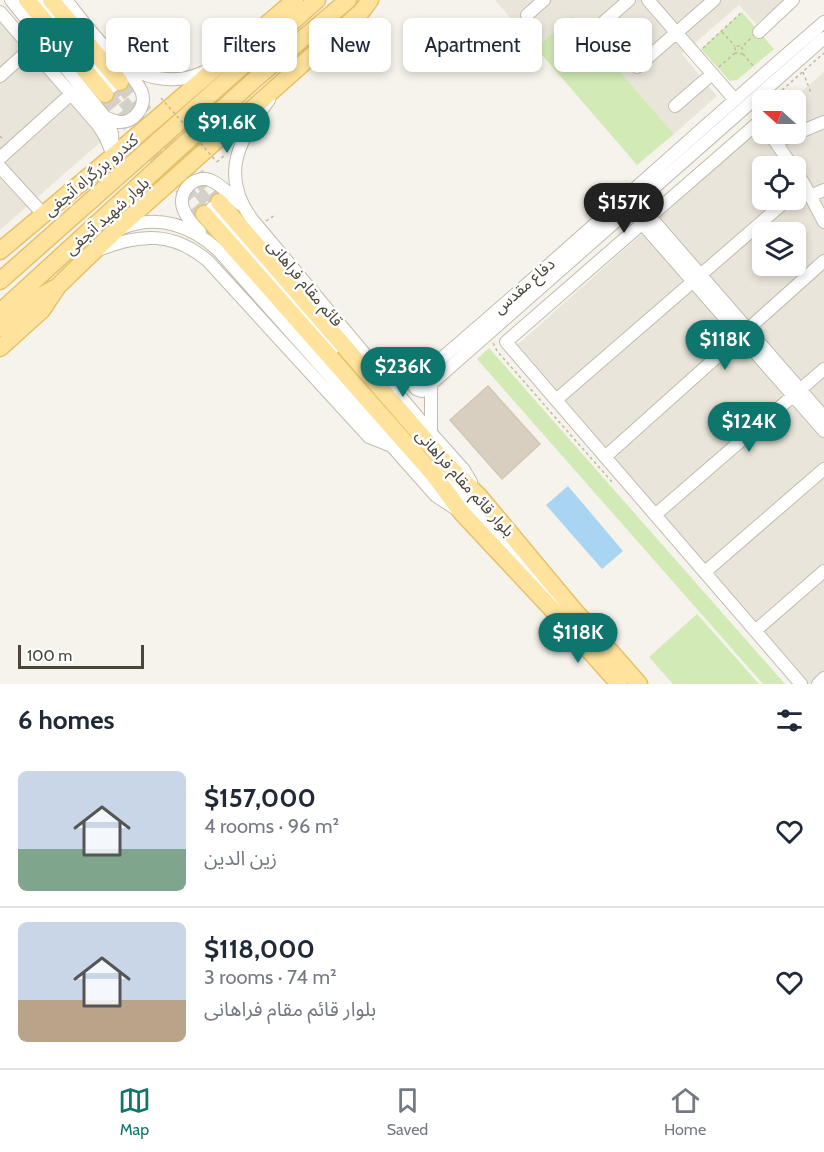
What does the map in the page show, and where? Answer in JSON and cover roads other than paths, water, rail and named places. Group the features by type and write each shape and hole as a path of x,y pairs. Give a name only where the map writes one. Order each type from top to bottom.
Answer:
{"main road":[{"path":"27,0 112,88"},
{"path":"51,0 112,88"},
{"name":"کندرو بزرگراه آنجفی","path":"274,18 295,0"},
{"name":"بلوار شهید آنجفی","path":"0,281 318,0"},
{"name":"بلوار شهید آنجفی","path":"0,312 253,81 348,0"},
{"path":"0,348 42,310 58,286 116,230 362,11 370,0"},
{"name":"کندرو بزرگراه آنجفی","path":"23,232 211,72"},
{"name":"بلوار قائم مقام فراهانی","path":"212,208 447,465 479,496 639,684"},
{"name":"بلوار قائم مقام فراهانی","path":"212,208 434,475 462,513 619,684"},
{"path":"0,251 23,232"},
{"path":"0,261 23,232"},
{"path":"0,328 32,301 58,286"}],"street":[{"path":"11,0 105,117 112,133 113,156"},
{"path":"39,0 112,88"},
{"path":"66,0 106,47"},
{"path":"526,15 544,0"},
{"path":"608,18 629,0"},
{"path":"648,0 735,100"},
{"path":"652,54 714,0"},
{"path":"759,32 793,0"},
{"path":"0,12 18,33"},
{"name":"دفاع مقدس","path":"432,384 632,200 735,100 824,22"},
{"name":"دفاع مقدس","path":"423,374 749,105 824,38"},
{"path":"0,76 18,60"},
{"path":"52,72 98,125 113,156"},
{"path":"105,117 119,122 128,120 136,115 141,107 140,88 128,72"},
{"path":"137,72 172,80 202,72"},
{"path":"675,106 712,74"},
{"name":"قائم مقام فراهانی","path":"284,80 241,144 235,173 237,193 243,206 374,366 464,470 479,496"},
{"path":"0,158 71,94"},
{"path":"749,105 752,109"},
{"path":"806,128 824,122"},
{"path":"752,130 506,342 801,684"},
{"path":"0,166 44,215"},
{"path":"243,206 212,181 202,179 189,185 184,192 182,206 191,222 436,496 462,513"},
{"path":"806,191 824,190"},
{"path":"806,195 824,222"},
{"path":"632,200 645,211 647,221 796,393 824,431"},
{"path":"212,208 472,507 557,603 577,621"},
{"path":"556,400 775,210"},
{"path":"116,230 135,224 165,222 183,227 208,241"},
{"path":"94,252 121,241 145,237 168,240 198,252 369,437 391,446"},
{"path":"605,457 824,261"},
{"path":"374,366 423,374"},
{"path":"655,515 824,369"},
{"path":"423,374 414,380 413,385 416,389 422,391 432,384"},
{"path":"431,433 432,384"},
{"path":"796,393 824,417"},
{"path":"705,572 824,469"},
{"path":"755,631 824,571"},
{"path":"818,684 824,678"}],"water":[{"path":"568,486 623,551 602,569 546,505"}],"tunnel":[{"path":"120,82 219,202"},
{"path":"112,87 142,124"},
{"path":"105,94 204,214"},
{"path":"153,137 212,208"}]}
